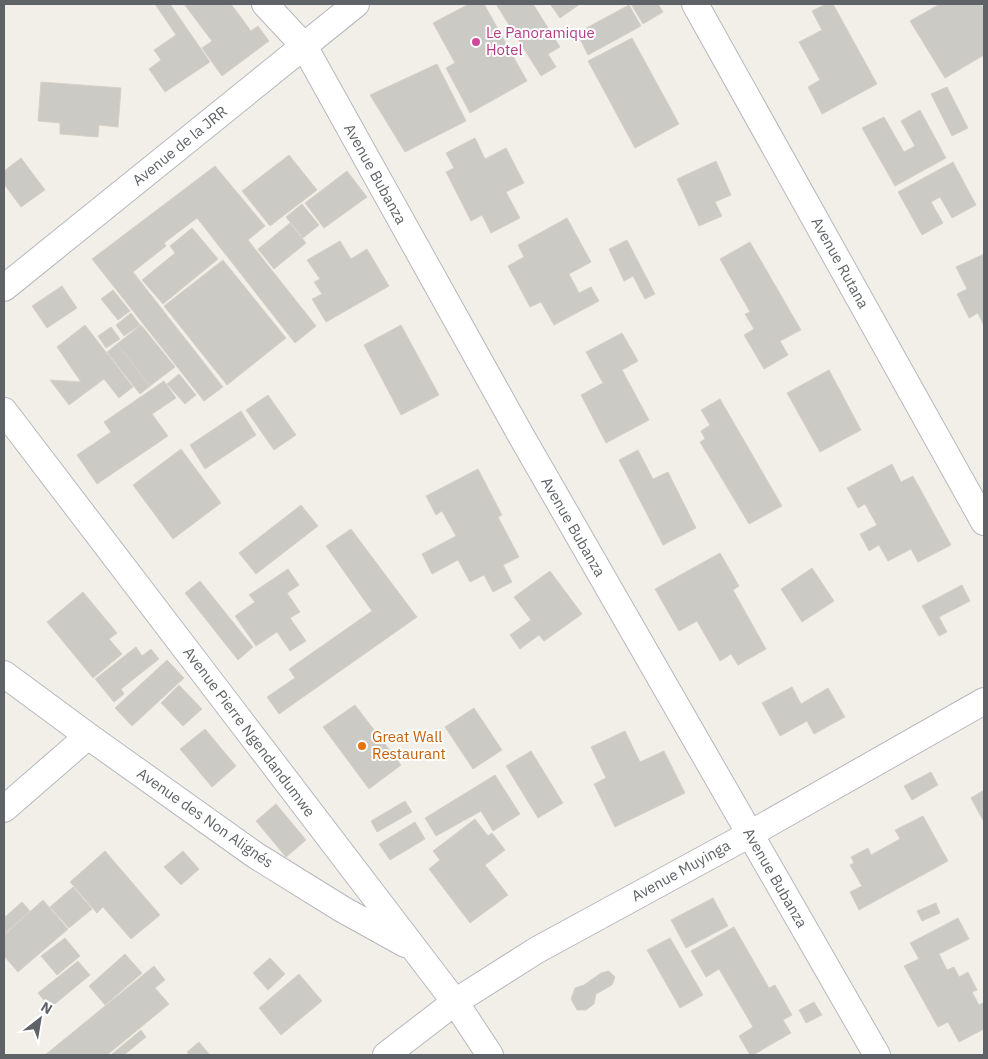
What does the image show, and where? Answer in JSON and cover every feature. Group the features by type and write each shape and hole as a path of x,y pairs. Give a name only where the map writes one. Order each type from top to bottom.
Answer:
{"street":[{"name":"Avenue Bubanza","path":"265,4 304,46 519,432 877,1055"},
{"name":"Avenue de la JRR","path":"4,288 356,4"},
{"name":"Avenue Rutana","path":"695,4 984,522"},
{"name":"Avenue Pierre Ngendandumwe","path":"4,411 455,1002 490,1055"},
{"name":"Avenue des Non Alignés","path":"4,674 255,855 342,909 414,949"},
{"name":"Avenue Muyinga","path":"386,1055 455,1002 538,950 750,834 984,701"},
{"path":"4,809 88,736"}],"building":[{"path":"155,4 170,4 210,62 165,92 149,69 161,60 154,50 176,35"},
{"path":"184,4 231,4 251,31 258,26 269,41 222,76 202,48 212,41"},
{"path":"469,4 484,4 527,81 470,113 446,68 455,63 433,23"},
{"path":"496,4 533,4 560,47 548,54 556,67 541,76"},
{"path":"550,4 580,4 560,18"},
{"path":"631,4 658,4 663,12 643,24"},
{"path":"826,4 833,4 877,84 822,114 808,87 820,80 799,42 822,30 812,11"},
{"path":"940,4 981,4 984,9 984,55 945,78 910,21"},
{"path":"629,5 641,26 588,55 577,33"},
{"path":"632,38 679,124 635,148 588,61"},
{"path":"437,64 466,121 405,152 370,95"},
{"path":"41,82 121,88 118,127 99,125 98,137 60,134 60,123 38,121"},
{"path":"947,87 968,128 952,136 931,94"},
{"path":"920,110 946,158 895,186 862,128 884,117 904,152 915,146 901,121"},
{"path":"475,138 485,159 506,148 524,183 506,192 520,218 491,233 482,215 471,221 446,172 454,168 446,153"},
{"path":"289,155 317,190 270,226 242,191"},
{"path":"21,158 45,190 21,207 4,184 4,171"},
{"path":"716,161 731,195 715,202 722,216 699,226 677,179"},
{"path":"953,162 976,205 952,218 940,197 931,202 943,223 922,235 898,192"},
{"path":"215,166 265,226 248,240 316,326 295,343 197,218 164,243 166,246 133,272 223,387 204,401 92,259"},
{"path":"347,171 367,197 324,228 305,203"},
{"path":"302,204 319,225 303,238 286,217"},
{"path":"567,218 591,262 569,274 579,293 591,287 599,301 554,325 541,302 530,307 508,266 524,257 518,245"},
{"path":"290,223 306,243 274,269 258,249"},
{"path":"192,228 218,259 163,304 142,280 175,253 170,246"},
{"path":"627,240 655,294 645,299 633,276 624,281 609,249"},
{"path":"340,241 351,259 367,249 389,286 326,322 312,299 322,294 314,282 320,279 307,260"},
{"path":"750,242 801,330 780,341 788,355 764,369 744,335 754,329 745,314 750,312 720,259"},
{"path":"984,254 984,326 978,313 969,318 957,294 967,289 956,267"},
{"path":"223,260 286,338 227,385 164,306"},
{"path":"62,286 77,308 47,328 32,306"},
{"path":"113,290 130,311 118,320 101,299"},
{"path":"131,313 140,325 124,336 116,325"},
{"path":"85,325 133,387 119,398 104,379 69,405 50,380 81,382 57,347"},
{"path":"141,325 175,367 150,386 117,344"},
{"path":"401,325 439,395 401,415 364,345"},
{"path":"111,327 120,339 106,348 98,336"},
{"path":"622,333 638,361 622,370 649,420 606,443 581,395 603,383 586,352"},
{"path":"117,344 150,386 140,394 107,352"},
{"path":"829,370 861,430 820,452 787,393"},
{"path":"179,374 196,395 185,404 167,384"},
{"path":"164,381 176,398 152,414 168,436 97,484 77,455 111,432 104,422"},
{"path":"268,395 296,435 274,450 246,410"},
{"path":"720,399 782,506 749,524 700,442 705,439 701,431 710,425 701,410"},
{"path":"241,411 256,435 205,469 190,445"},
{"path":"181,449 221,503 173,539 133,485"},
{"path":"638,450 653,479 668,472 696,528 663,545 619,460"},
{"path":"892,464 901,482 913,476 951,545 918,562 911,549 888,561 879,545 869,551 860,534 877,525 865,504 858,508 847,488"},
{"path":"478,469 502,515 498,517 519,557 503,565 512,582 493,592 484,575 470,582 458,560 432,574 422,554 456,536 442,511 436,515 426,496"},
{"path":"301,505 318,526 256,574 239,553"},
{"path":"351,529 417,617 279,714 267,697 295,678 289,669 372,611 326,546"},
{"path":"720,553 739,586 733,590 766,649 738,665 731,654 720,661 697,621 679,631 655,589"},
{"path":"812,568 834,601 802,622 781,589"},
{"path":"288,569 299,585 287,593 300,612 290,618 306,641 290,651 277,632 256,646 235,616 255,602 249,595"},
{"path":"550,571 582,614 544,641 539,635 520,649 510,635 531,620 514,597"},
{"path":"200,581 253,647 238,660 185,593"},
{"path":"962,585 970,601 939,617 947,632 939,636 922,606"},
{"path":"83,592 117,633 109,639 122,654 93,678 47,622"},
{"path":"136,647 142,656 151,649 159,659 121,689 124,694 114,702 95,679"},
{"path":"167,660 184,678 132,726 115,708"},
{"path":"179,685 202,709 183,726 161,703"},
{"path":"792,687 801,704 828,688 845,717 814,734 807,721 780,736 762,703"},
{"name":"Great Wall Restaurant","path":"355,705 401,765 369,789 323,727"},
{"path":"474,708 502,750 473,769 445,727"},
{"path":"205,729 236,766 212,787 180,749"},
{"path":"625,731 640,762 664,751 685,793 615,827 594,784 606,778 591,747"},
{"path":"531,751 563,803 538,818 506,766"},
{"path":"931,772 938,785 912,800 904,786"},
{"path":"495,775 520,814 493,831 481,811 436,836 425,818"},
{"path":"984,790 984,822 971,798"},
{"path":"405,801 412,812 377,832 371,821"},
{"path":"276,804 306,840 286,857 256,821"},
{"path":"923,816 948,861 859,910 850,892 862,886 850,865 854,863 851,857 868,848 871,855 900,839 895,830"},
{"path":"475,819 488,836 492,833 505,850 485,865 508,895 470,923 429,869 440,860 433,851"},
{"path":"415,822 425,839 390,860 379,844"},
{"path":"105,851 160,915 131,939 103,907 97,913 70,882"},
{"path":"183,851 199,869 181,885 164,867"},
{"path":"73,887 92,909 69,928 50,907"},
{"path":"713,898 728,926 686,948 671,920"},
{"path":"43,900 68,929 18,972 4,956 4,935"},
{"path":"22,902 30,911 4,934 4,918"},
{"path":"936,903 940,913 922,921 917,911"},
{"path":"958,918 969,939 939,954 947,970 954,967 959,977 968,972 977,990 972,992 979,1005 984,1002 984,1029 959,1042 948,1022 938,1027 904,966 919,959 910,943"},
{"path":"734,927 769,988 775,985 792,1015 783,1020 791,1033 753,1055 750,1055 739,1036 753,1027 719,969 706,977 691,951"},
{"path":"65,938 80,956 57,975 41,956"},
{"path":"670,938 703,995 680,1008 647,950"},
{"path":"125,954 142,973 105,1005 89,986"},
{"path":"270,958 285,974 268,990 253,973"},
{"path":"78,961 90,975 50,1008 38,993"},
{"path":"154,966 165,980 155,988 169,1004 107,1055 45,1055"},
{"path":"609,971 615,977 612,985 596,994 594,1004 586,1010 577,1010 571,999 575,988 584,985 601,973"},
{"path":"299,974 322,1001 281,1035 259,1008"},
{"path":"814,1002 822,1015 806,1023 799,1010"},
{"path":"141,1030 146,1037 124,1055 111,1055"},
{"path":"199,1042 210,1055 189,1055 187,1052"}],"place":[{"name":"Le Panoramique Hotel","path":"476,42"},
{"name":"Great Wall Restaurant","path":"362,746"}]}
